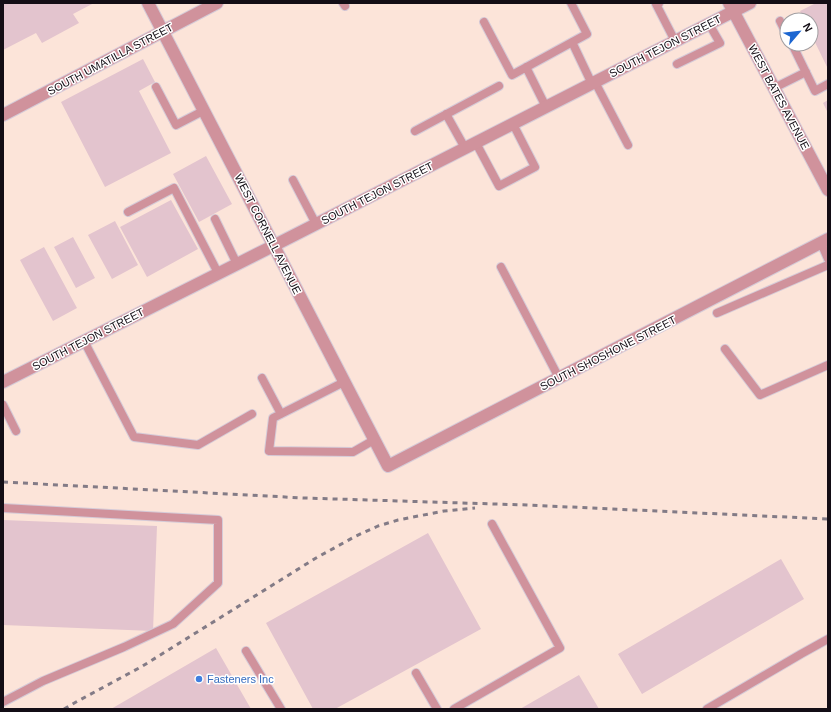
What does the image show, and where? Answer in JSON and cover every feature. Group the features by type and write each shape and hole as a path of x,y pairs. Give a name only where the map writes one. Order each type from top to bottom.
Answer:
{"street":[{"name":"WEST CORNELL AVENUE","path":"148,3 388,466"},
{"name":"SOUTH UMATILLA STREET","path":"3,115 217,3"},
{"name":"SOUTH TEJON STREET","path":"3,382 710,24 731,7 750,3"},
{"name":"WEST BATES AVENUE","path":"731,7 828,190"},
{"name":"SOUTH SHOSHONE STREET","path":"388,466 824,241"}],"lane":[{"path":"484,22 512,75 587,34 571,3"},
{"path":"659,3 656,4 675,41"},
{"path":"678,64 720,43 710,24"},
{"path":"572,42 628,146"},
{"path":"796,52 815,91 828,84"},
{"path":"526,67 546,107"},
{"path":"774,88 806,72"},
{"path":"415,131 499,86"},
{"path":"156,87 176,125 203,110"},
{"path":"446,114 465,148"},
{"path":"476,142 499,186 535,168 513,124"},
{"path":"293,180 316,224"},
{"path":"128,212 174,188 218,273"},
{"path":"215,219 237,264"},
{"path":"824,241 828,259"},
{"path":"717,313 828,265"},
{"path":"501,267 559,378"},
{"path":"84,341 134,437 198,445 252,414"},
{"path":"725,349 760,395 828,365"},
{"path":"262,378 281,414"},
{"path":"344,382 273,418 268,451 353,452 374,440"},
{"path":"3,405 16,431"},
{"path":"3,508 218,520 218,583 173,624 124,647 43,681 3,702"},
{"path":"454,709 560,648 492,524"},
{"path":"707,709 828,639"},
{"path":"246,651 280,709"},
{"path":"416,673 437,709"}],"shaded area":[{"path":"3,3 828,3 828,709 3,709"}],"building":[{"path":"3,3 94,3 73,14 79,23 42,43 36,33 3,50"},
{"path":"816,3 828,3 828,69 819,50 819,12 800,11"},
{"path":"143,59 155,82 139,91 171,153 105,187 61,102"},
{"path":"828,100 828,113 823,103"},
{"path":"206,156 232,204 199,222 173,174"},
{"path":"171,200 198,249 147,277 120,227"},
{"path":"115,221 138,265 112,279 88,235"},
{"path":"73,237 95,278 76,288 54,247"},
{"path":"44,247 77,308 53,321 20,260"},
{"path":"3,520 157,526 153,631 3,625"},
{"path":"428,533 481,629 335,709 313,709 266,623"},
{"path":"781,559 804,599 642,694 618,654"},
{"name":"Fasteners Inc","path":"216,648 251,709 111,709"},
{"path":"579,675 599,709 520,709"}],"railway":[{"path":"3,482 304,498 527,505 828,519"},
{"path":"64,709 141,667 316,558 356,536 378,526 398,520 444,511 475,508"}],"place":[{"name":"Fasteners Inc","path":"199,679"}]}
